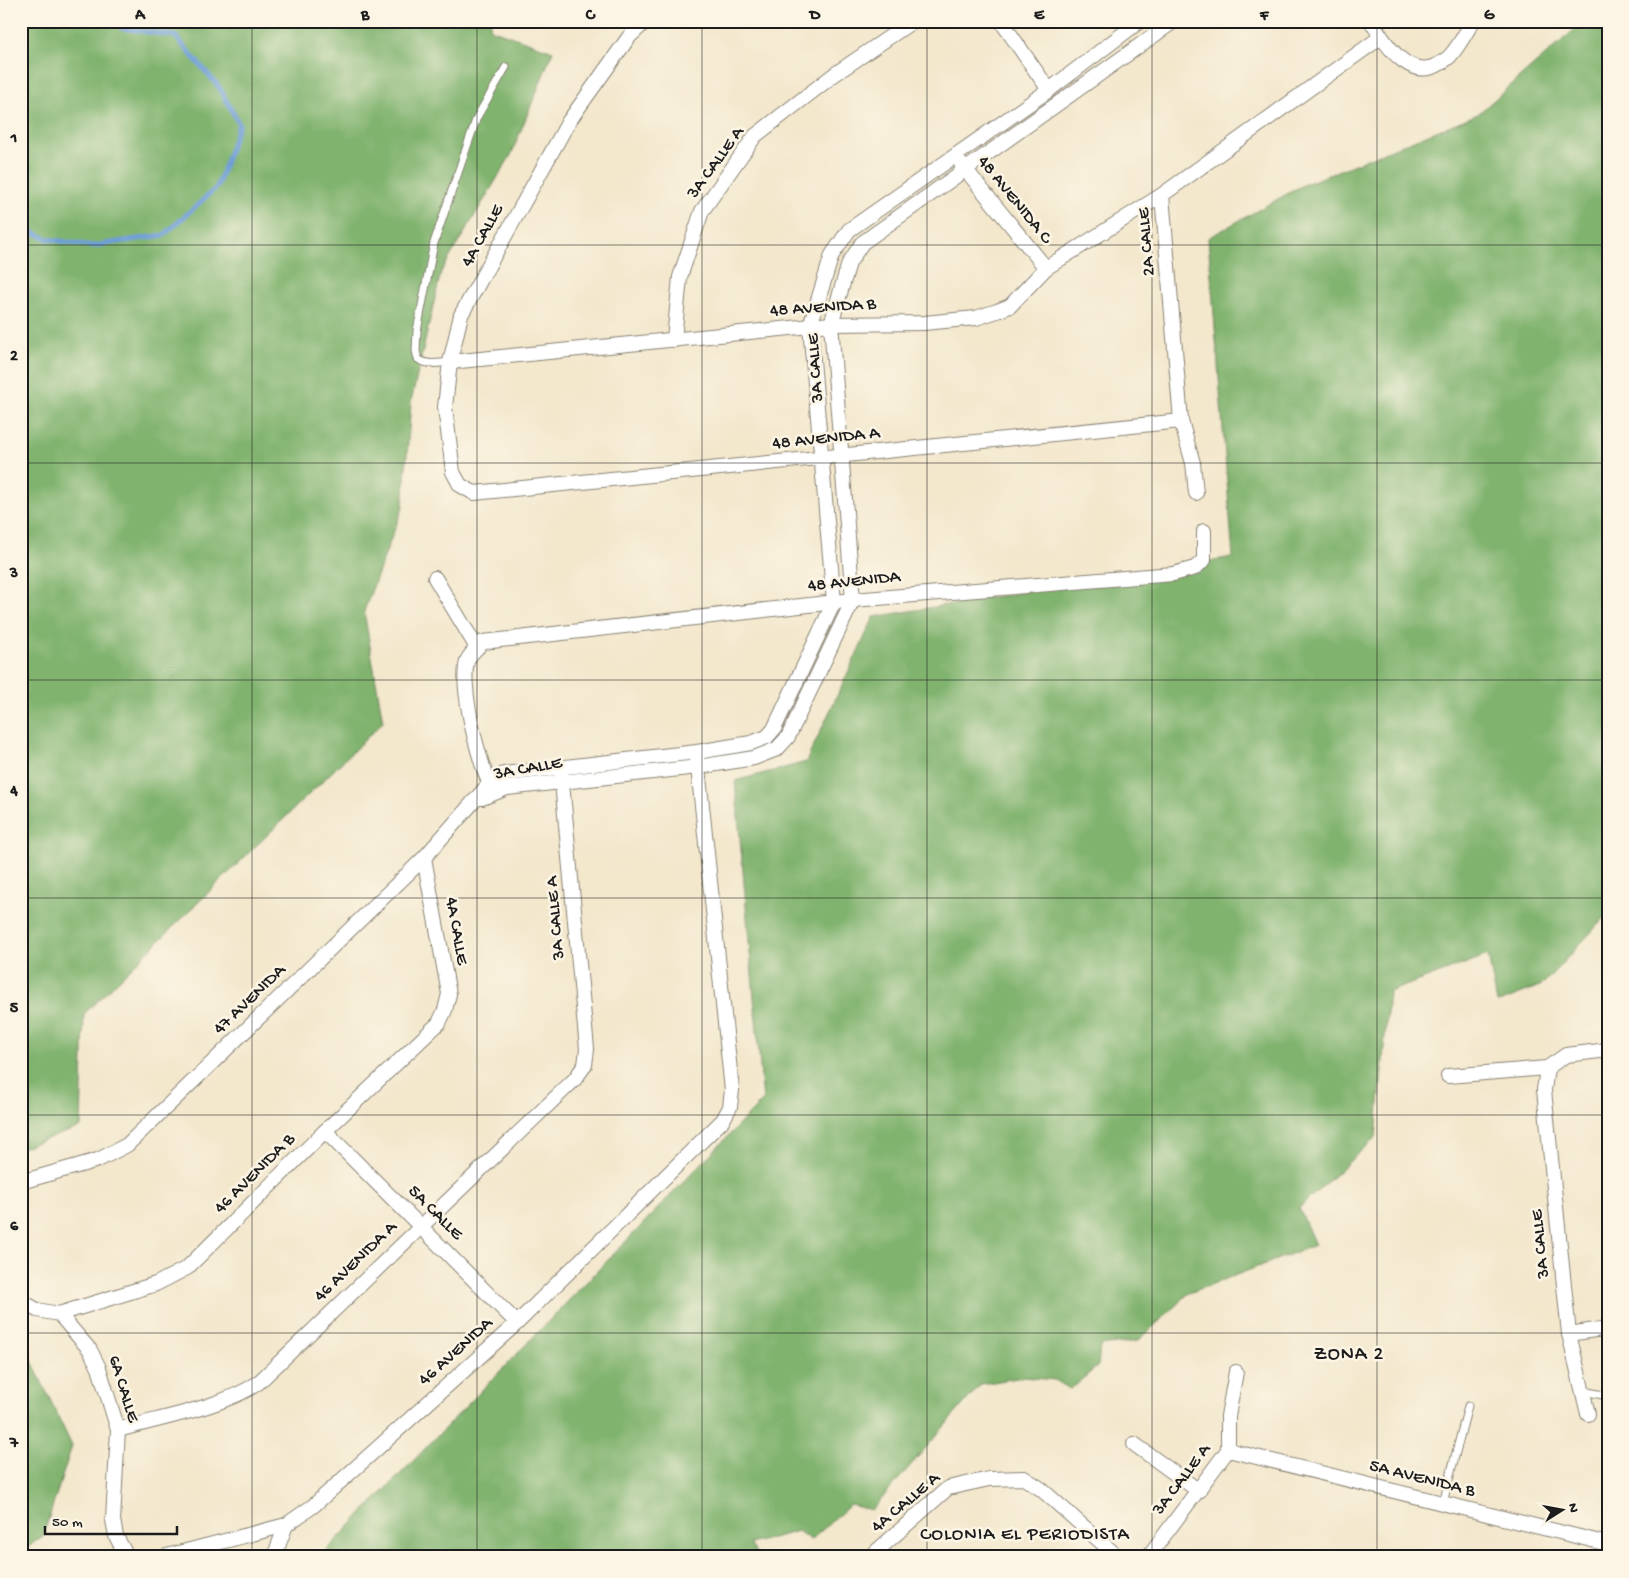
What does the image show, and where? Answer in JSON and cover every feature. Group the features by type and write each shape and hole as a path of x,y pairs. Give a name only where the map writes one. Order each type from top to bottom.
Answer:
{"street":[{"name":"4A CALLE","path":"474,493 460,485 454,472 445,407 450,362 460,315 569,121 629,37 646,21"},
{"name":"3A CALLE A","path":"674,340 680,277 702,211 755,136 835,74 913,21"},
{"path":"1001,21 1049,90"},
{"name":"3A CALLE","path":"477,801 504,774 560,766 697,752 751,743 767,738 774,729 834,602 823,458 810,326 832,255 849,230 1049,90 1140,21"},
{"name":"3A CALLE","path":"492,788 698,767 754,758 777,749 788,737 853,600 831,324 849,263 862,243 1174,21"},
{"path":"1371,21 1381,37 1408,66 1421,69 1434,66 1450,56 1473,21"},
{"name":"2A CALLE","path":"1196,493 1193,463 1181,421 1162,195 1381,37"},
{"name":"48 AVENIDA C","path":"954,155 1046,268"},
{"name":"48 AVENIDA B","path":"450,362 831,324 924,323 976,318 1010,306 1046,268 1162,195"},
{"name":"48 AVENIDA A","path":"474,493 1181,421"},
{"name":"48 AVENIDA","path":"477,648 483,642 492,640 834,602 1173,574 1195,568 1204,560 1204,530"},
{"path":"435,578 477,648 467,660 466,691 476,743 492,788"},
{"path":"697,752 698,767"},
{"name":"3A CALLE A","path":"560,766 587,1049 585,1065"},
{"name":"46 AVENIDA","path":"163,1557 286,1525 313,1506 517,1323 723,1120 730,1107 732,1090 698,767"},
{"name":"47 AVENIDA","path":"21,1182 98,1160 127,1145 424,858 477,801"},
{"name":"4A CALLE","path":"424,858 449,994 445,1010"},
{"name":"46 AVENIDA B","path":"59,1314 156,1284 188,1268 325,1131 439,1023 445,1010"},
{"path":"1448,1076 1546,1068 1566,1054 1608,1050"},
{"name":"46 AVENIDA A","path":"118,1430 226,1399 252,1387 575,1079 585,1065"},
{"name":"3A CALLE","path":"1546,1068 1544,1090 1569,1334 1588,1414"},
{"name":"5A CALLE","path":"325,1131 517,1323"},
{"path":"21,1301 37,1310 59,1314"},
{"name":"6A CALLE","path":"59,1314 90,1350 99,1368 118,1430 113,1520 116,1536 126,1556"},
{"path":"1569,1334 1608,1328"},
{"path":"1228,1450 1228,1416 1236,1372"},
{"path":"1134,1444 1198,1491"},
{"name":"3A CALLE A","path":"1148,1557 1228,1450"},
{"name":"5A AVENIDA B","path":"1228,1450 1608,1544"},
{"name":"4A CALLE A","path":"870,1557 948,1488 989,1478 1024,1478 1041,1489 1118,1557"},
{"path":"274,1557 286,1525"}],"lane":[{"path":"450,362 424,364 418,359 416,351 421,305 434,243 477,117 506,67"},
{"path":"1582,1391 1608,1396"},
{"path":"1443,1503 1468,1406"}],"green space":[{"path":"21,21 491,21 490,29 553,51 511,155 441,272 411,402 403,507 364,611 383,722 84,1014 81,1127 21,1148"},
{"path":"1584,21 1608,32 1608,914 1542,985 1497,1003 1488,955 1389,992 1376,1137 1299,1208 1315,1245 1189,1293 1138,1341 1100,1346 1098,1366 1070,1389 1055,1380 1023,1377 981,1384 872,1510 850,1505 811,1540 798,1531 750,1544 759,1557 320,1557 763,1100 735,781 806,762 874,617 1233,557 1208,238 1303,185 1478,114"},
{"path":"21,1338 72,1446 43,1536 21,1552"}],"waterway":[{"path":"21,227 48,239 92,246 164,235 217,187 239,124 219,87 175,36 121,28 116,21"}],"district":[{"name":"ZONA 2","path":"1349,1355"},
{"name":"COLONIA EL PERIODISTA","path":"1025,1535"}]}
